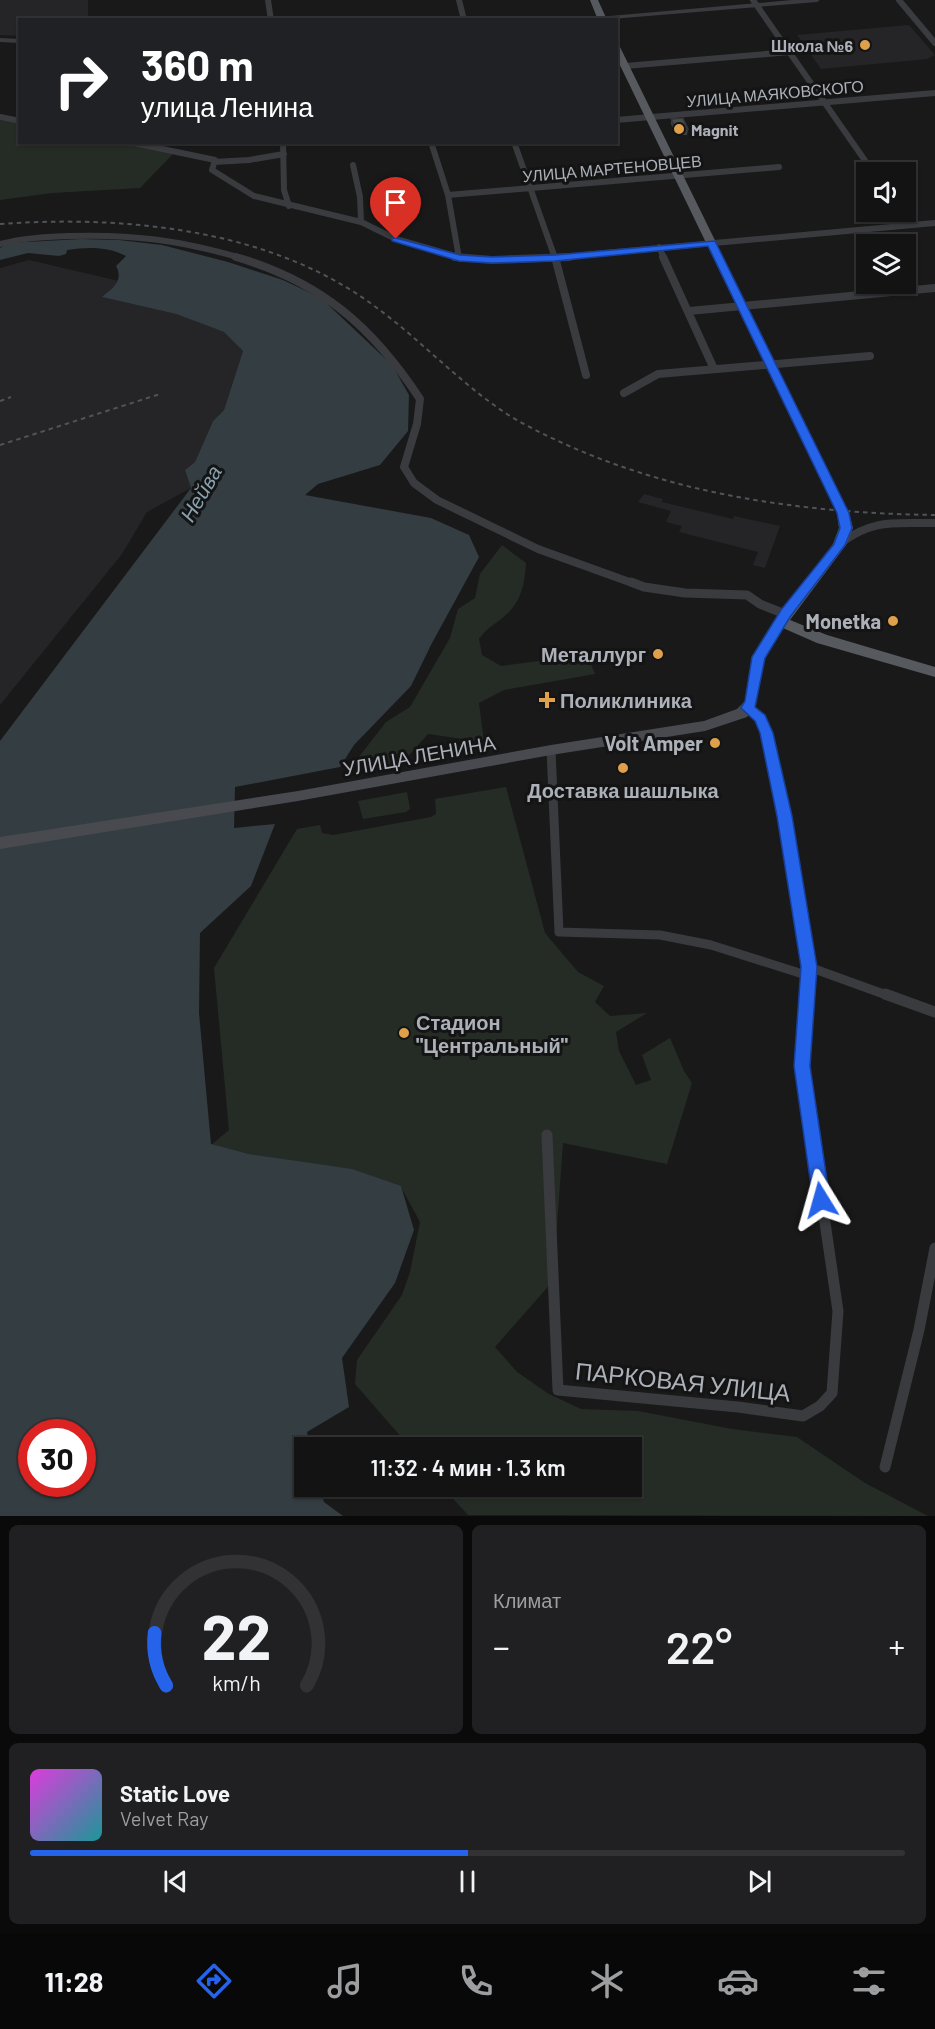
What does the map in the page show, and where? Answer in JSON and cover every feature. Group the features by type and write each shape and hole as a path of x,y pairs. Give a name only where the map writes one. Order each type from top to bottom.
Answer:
{"main road":[{"path":"594,0 602,18"},
{"path":"620,57 681,177 769,365 843,513 846,528 839,545 783,618 759,657 751,702 747,708"},
{"path":"783,618 822,639 935,672"},
{"name":"УЛИЦА ЛЕНИНА","path":"0,843 298,796 551,750 705,726 742,713 747,708"}],"street":[{"path":"268,0 271,18"},
{"path":"459,0 464,18"},
{"path":"602,18 755,2 817,0"},
{"path":"899,0 935,44"},
{"path":"755,2 866,162"},
{"path":"0,40 18,41"},
{"path":"620,57 790,52"},
{"name":"УЛИЦА МАЯКОВСКОГО","path":"618,120 935,93"},
{"path":"0,117 18,121"},
{"path":"139,144 215,160 214,162 249,160 284,154"},
{"path":"283,144 284,190 289,206"},
{"path":"432,144 448,195 459,258"},
{"path":"515,144 555,258 586,375"},
{"path":"214,162 212,170 254,196 361,222 396,239 459,258 492,260 555,258 935,223"},
{"path":"353,165 360,197 361,222"},
{"name":"УЛИЦА МАРТЕНОВЦЕВ","path":"448,195 779,167"},
{"path":"0,244 26,238 119,235 169,240 274,270 334,303 358,322 395,361 420,399 417,424 404,467 414,483 436,500 538,549 644,587 685,593 747,595 783,618"},
{"path":"659,247 714,369"},
{"path":"689,311 935,288"},
{"path":"624,393 658,374 870,356"},
{"path":"839,545 866,525 882,522 935,523"},
{"path":"747,708 760,718 766,733 784,816 809,971"},
{"path":"551,750 560,932 660,935 711,945 809,971 935,1012"},
{"name":"ПАРКОВАЯ УЛИЦА","path":"547,1135 558,1390 738,1407 803,1416 820,1406 832,1393 838,1311 802,1066 809,971"},
{"path":"885,1467 919,1330 935,1248"}],"shaded area":[{"path":"0,0 88,0 88,18 18,18 18,36 0,35"},
{"name":"Школа №6","path":"909,25 935,55 927,59 821,69 797,35"},
{"path":"0,120 18,124 18,144 124,144 174,153 140,188 52,193 0,200"},
{"path":"29,260 119,281 103,297 176,314 224,332 243,351 224,410 213,421 195,462 185,470 191,488 147,512 122,554 0,705 0,268"},
{"path":"644,494 663,499 662,502 733,519 734,516 780,526 765,568 753,565 758,552 679,532 682,526 666,522 671,511 638,502"},
{"path":"502,545 526,563 524,583 513,608 479,639 482,655 501,666 587,655 595,674 504,690 479,703 484,742 428,734 402,763 348,771 386,722 410,707 450,638 458,609 475,598 480,574"},
{"path":"506,787 545,933 578,972 604,986 595,1002 610,1016 647,1013 616,1032 619,1051 636,1085 651,1080 642,1055 670,1038 684,1071 692,1083 667,1164 563,1143 553,1281 495,1347 517,1372 549,1394 581,1409 638,1411 732,1429 797,1437 865,1483 928,1516 468,1515 451,1497 642,1497 642,1437 401,1437 355,1384 357,1360 402,1295 410,1272 420,1222 401,1187 352,1170 249,1154 211,1145 229,1130 214,968 297,829 320,825 322,833 333,835 431,817 436,814 435,799"},
{"path":"407,792 410,809 406,812 363,819 358,801"}],"water":[{"name":"Нейва","path":"81,239 119,240 162,245 228,262 283,280 321,298 392,365 409,395 408,431 380,465 318,484 305,495 431,518 469,535 479,557 411,686 354,745 340,767 235,787 234,828 275,824 251,886 200,933 199,1013 211,1144 249,1154 352,1169 401,1186 414,1230 395,1283 342,1358 349,1407 307,1432 308,1437 294,1437 294,1497 323,1497 324,1502 343,1516 0,1516 0,741 191,488 185,470 195,462 213,421 224,410 243,351 224,332 176,314 102,297 118,280 116,266 126,256 112,250 89,248 67,250 66,254 59,256 28,253 0,260 0,248 8,243"}],"building":[{"path":"683,118 688,129 676,130 671,119"}],"railway":[{"path":"0,224 97,222 147,226 197,233 245,244 292,260 336,281 395,322 468,385 505,413 572,447 622,467 672,482 776,503 829,509 935,515"},
{"path":"0,445 160,394"},
{"path":"0,401 11,397"}],"place":[{"name":"Школа №6","path":"865,45"},
{"name":"Magnit","path":"679,129"},
{"name":"Monetka","path":"893,621"},
{"name":"Металлург","path":"658,654"},
{"name":"Поликлиника","path":"547,700"},
{"name":"Volt Amper","path":"715,743"},
{"name":"Доставка шашлыка","path":"623,768"},
{"name":"Стадион \"Центральный\"","path":"404,1033"}],"route":[{"path":"396,239 459,258 492,260 555,258 711,243 843,513 846,528 839,545 785,614 759,657 751,702 747,708 760,718 766,733 784,816 809,967 802,1066 821,1200"}]}
